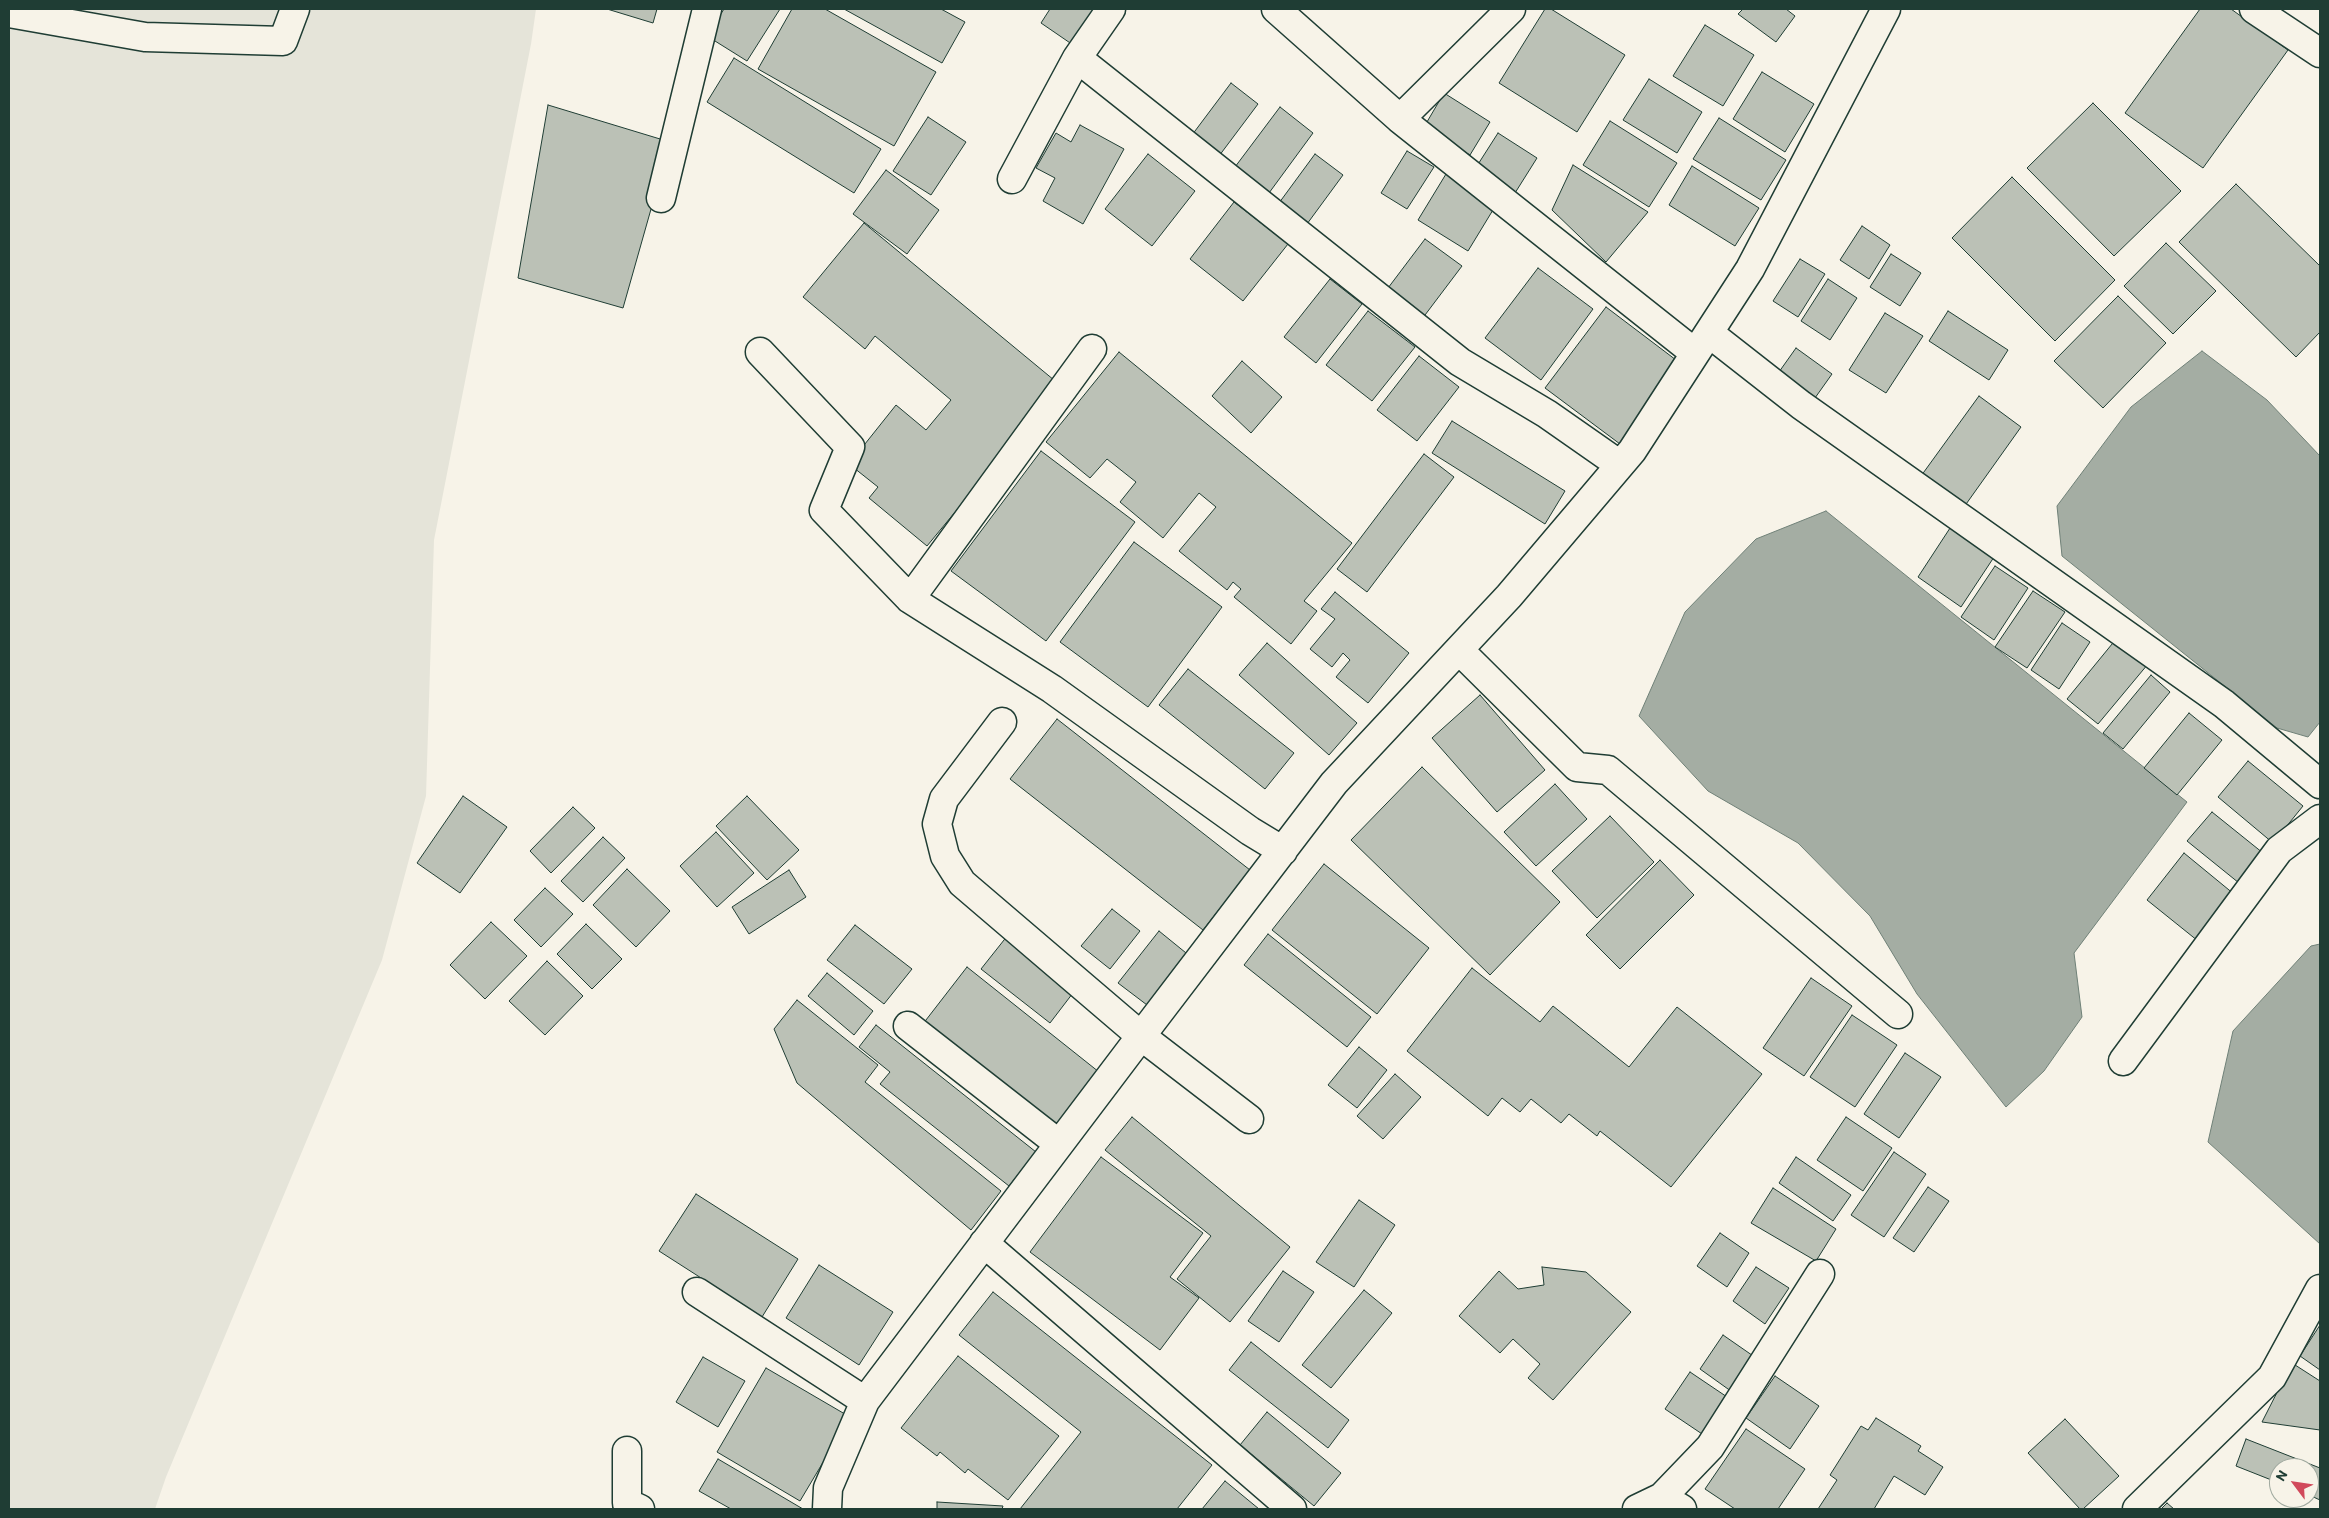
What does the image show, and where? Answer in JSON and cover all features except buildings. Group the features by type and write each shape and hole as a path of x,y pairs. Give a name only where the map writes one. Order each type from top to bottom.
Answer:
{"street":[{"path":"9,13 146,37 283,40 295,9"},
{"path":"661,198 708,9"},
{"path":"1012,179 1077,58 1111,9"},
{"path":"1276,9 1400,119 1702,343 1801,405 2224,704 2320,784"},
{"path":"1400,119 1511,9"},
{"path":"827,1509 828,1488 865,1401 1140,1036 1334,783 1509,596 1632,451 1750,269 1886,9"},
{"path":"2254,9 2320,53"},
{"path":"1077,58 1460,362 1547,414 1620,464"},
{"path":"910,599 1092,349"},
{"path":"760,352 850,447 824,510 910,599 1052,689 1250,831 1283,851"},
{"path":"1459,650 1577,767 1608,770 1898,1014"},
{"path":"1002,722 944,799 937,824 945,856 962,883 1140,1036 1249,1119"},
{"path":"2123,1061 2279,850 2320,818"},
{"path":"908,1026 1059,1144"},
{"path":"984,1243 1292,1509"},
{"path":"1638,1509 1672,1503 1710,1447 1820,1274"},
{"path":"2137,1509 2272,1377 2320,1289"},
{"path":"697,1292 865,1401"},
{"path":"627,1451 627,1503 640,1509"}],"shaded area":[{"path":"9,9 536,9 531,44 434,540 426,796 382,960 166,1477 155,1509 9,1509"},
{"path":"2202,351 2267,400 2320,456 2320,722 2308,737 2277,728 2062,556 2057,506 2131,407"},
{"path":"1826,511 2187,802 2074,953 2082,1017 2044,1071 2006,1107 1917,994 1870,916 1798,843 1708,791 1639,716 1685,612 1756,539"},
{"path":"2320,944 2320,1244 2208,1142 2233,1031 2311,946"}]}
